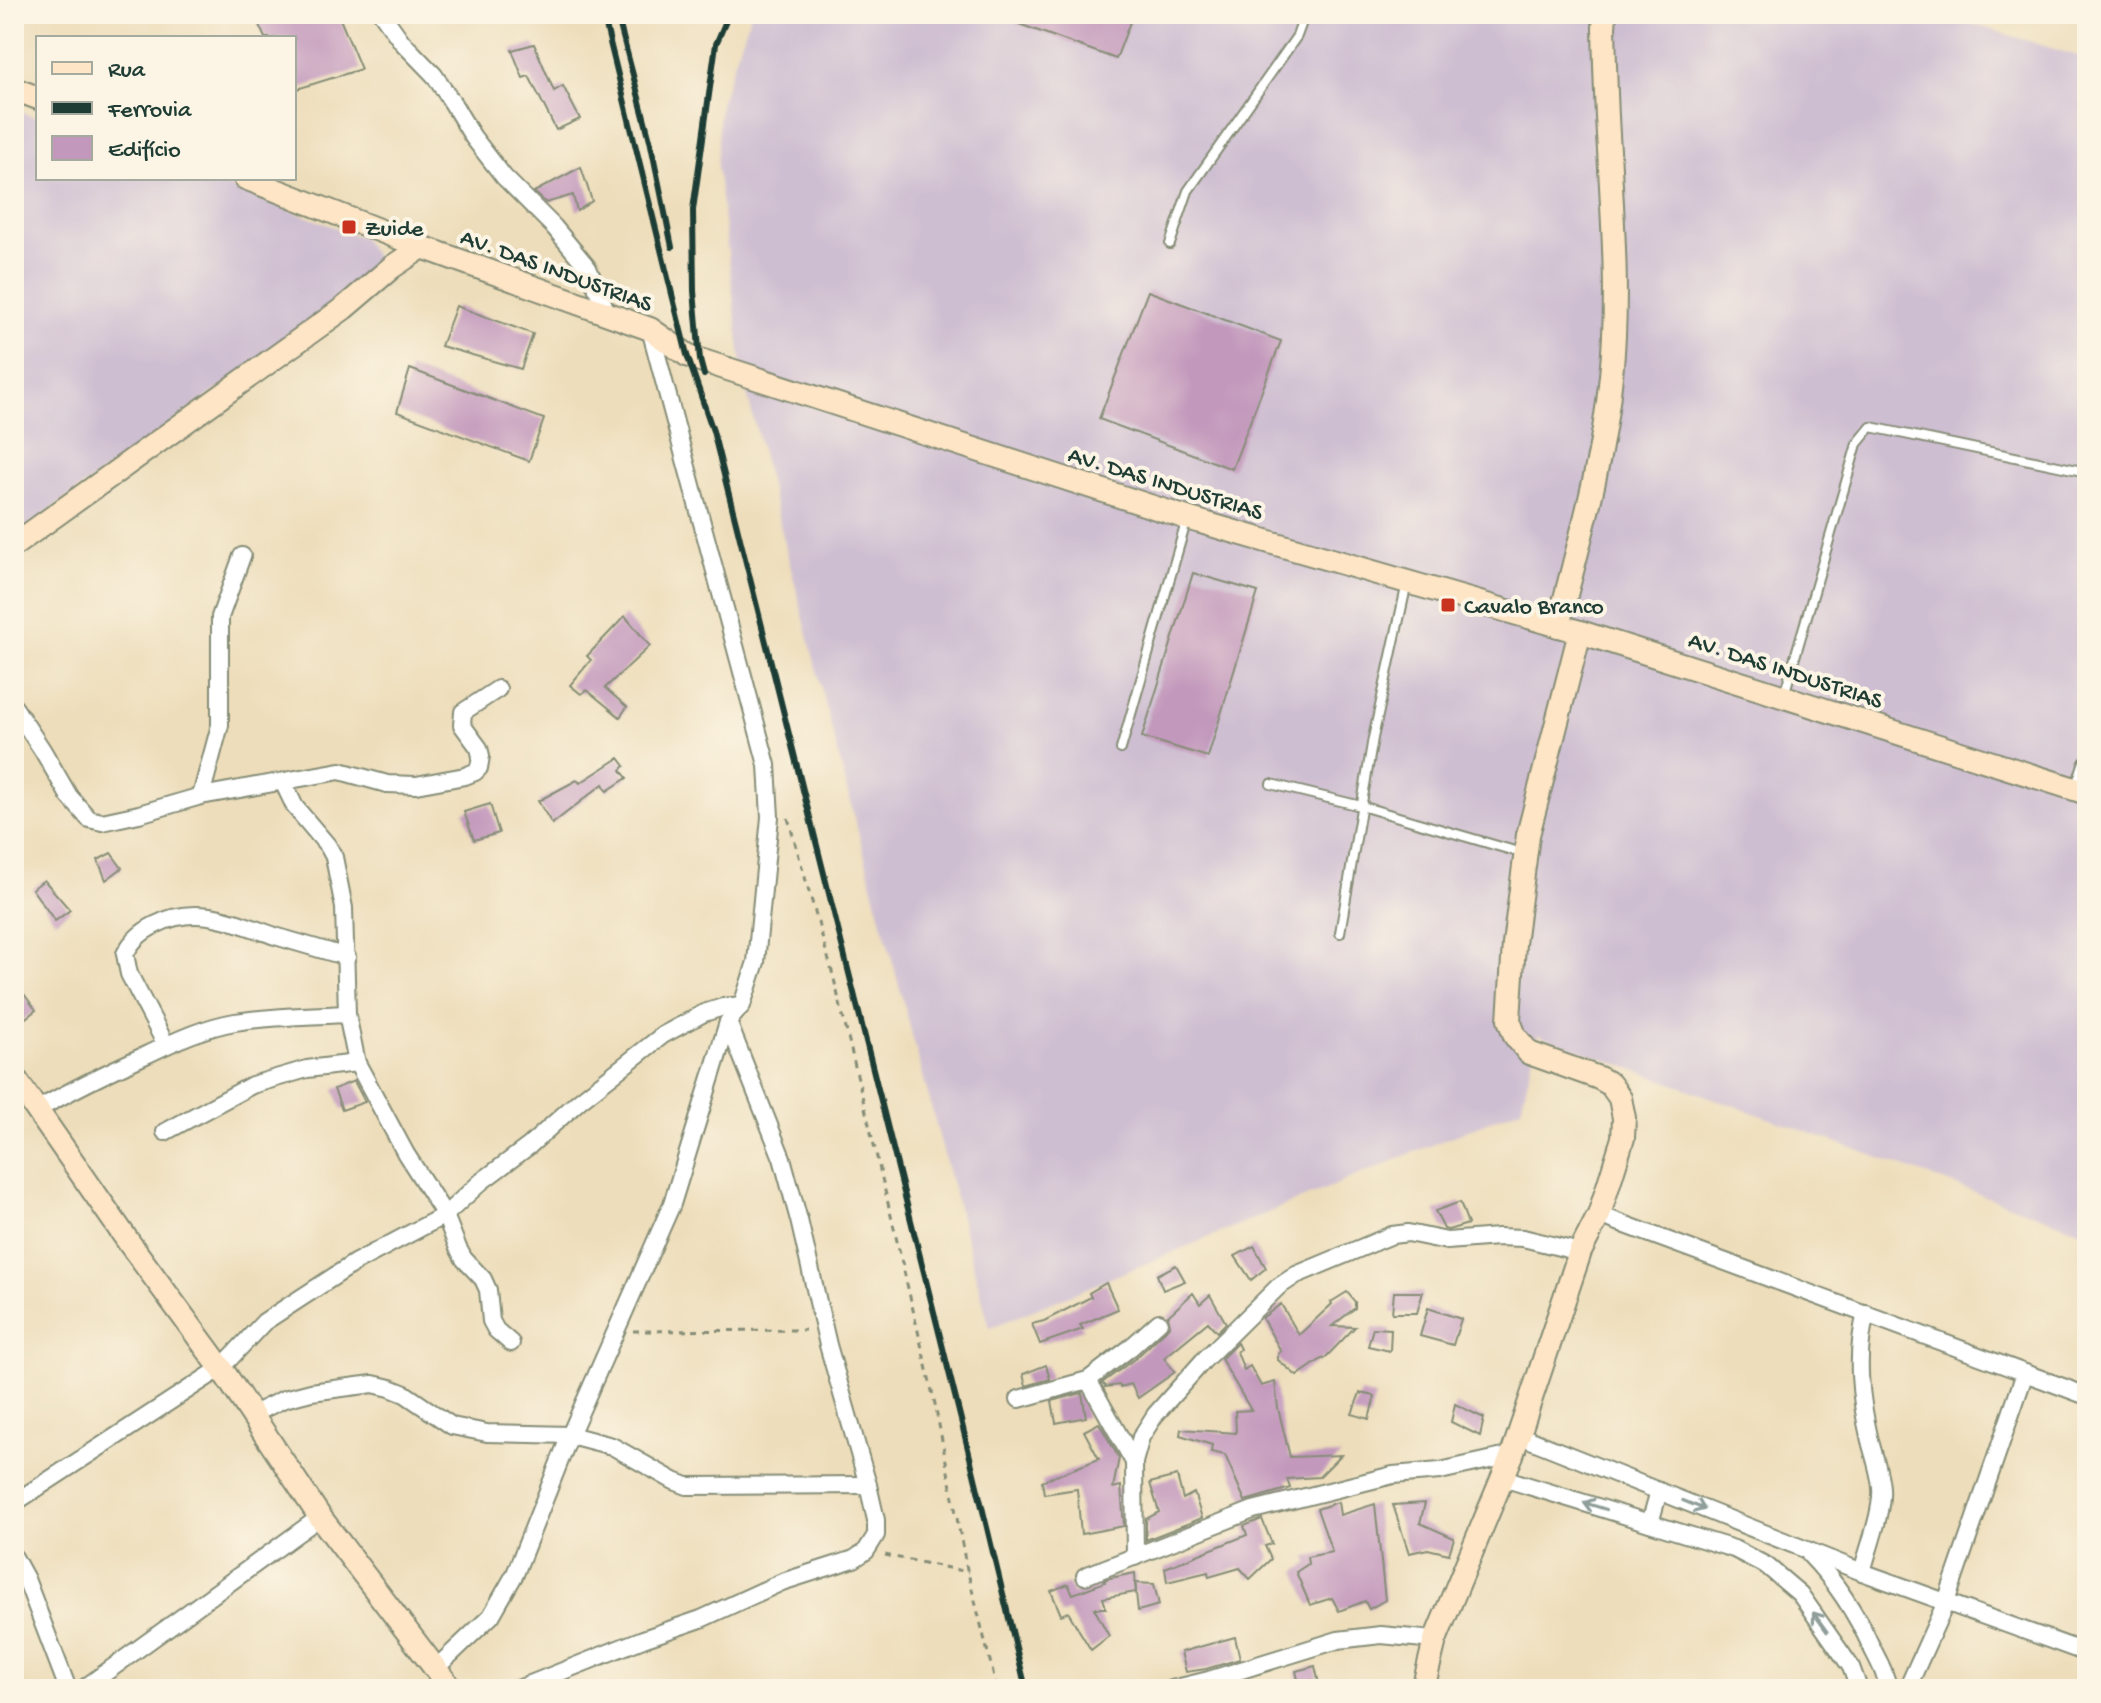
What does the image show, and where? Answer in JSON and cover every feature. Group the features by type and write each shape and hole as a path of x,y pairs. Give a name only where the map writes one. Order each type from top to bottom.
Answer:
{"street":[{"path":"382,14 402,42 434,75 473,137 504,177 554,227 588,268 608,315"},
{"path":"1558,626 1605,431 1612,373 1616,313 1615,253 1607,124 1605,14"},
{"path":"14,89 36,97"},
{"name":"AV. DAS INDUSTRIAS","path":"250,180 422,247 650,329 696,359 1187,518 1580,632 2083,791"},
{"path":"14,545 344,308 392,267 422,247"},
{"path":"14,1077 221,1368 320,1517 441,1682 491,1616 515,1574 570,1435 672,1204 728,1022 742,1005 756,962 770,817 767,765 650,329"},
{"path":"201,796 220,725 220,617 242,556"},
{"path":"1423,1689 1435,1640 1503,1478 1580,1252 1599,1215 1623,1138 1624,1118 1620,1098 1610,1084 1529,1053 1515,1036 1509,1020 1514,944 1528,835 1580,632"},
{"path":"14,707 69,796 89,819 102,822 201,796 340,771 387,784 416,785 465,776 479,768 481,756 479,748 462,725 463,712 498,689"},
{"path":"2083,791 2087,765"},
{"path":"283,782 295,807 334,857 344,908 347,1014 357,1063 406,1154 445,1215 464,1259 483,1279 488,1290 491,1321 511,1343"},
{"path":"166,1045 129,974 125,954 132,940 166,919 189,914 214,916 347,957"},
{"path":"14,1503 221,1368 264,1322 356,1262 445,1215 482,1181 663,1035 704,1013 742,1005"},
{"path":"37,1110 83,1084 207,1029 234,1022 347,1014"},
{"path":"518,1689 701,1619 782,1582 854,1559 866,1551 876,1535 868,1485 846,1415 782,1158 728,1022"},
{"path":"165,1132 252,1085 307,1069 357,1063"},
{"path":"1599,1215 2087,1396"},
{"path":"1135,1557 1134,1462 1143,1432 1203,1361 1263,1300 1296,1275 1392,1235 1408,1233 1447,1241 1523,1238 1580,1252"},
{"path":"1862,1572 1881,1500 1859,1380 1861,1333 1866,1313"},
{"path":"1019,1399 1088,1380 1159,1322"},
{"path":"1907,1689 1946,1602 2025,1373"},
{"path":"1088,1380 1134,1462"},
{"path":"251,1415 284,1399 311,1392 373,1384 405,1394 452,1426 487,1433 570,1435 612,1446 687,1486 868,1485"},
{"path":"1085,1576 1253,1510 1393,1475 1440,1471 1515,1445 1659,1491 1862,1572 2087,1653"},
{"path":"1503,1478 1734,1549 1767,1566 1800,1594 1851,1667 1859,1689"},
{"path":"1650,1523 1659,1491"},
{"path":"83,1689 320,1517"},
{"path":"1803,1548 1830,1575 1858,1617 1888,1689"},
{"path":"14,1557 26,1579 68,1689"},
{"path":"1172,1689 1338,1640 1381,1635 1435,1640"}],"lane":[{"path":"1170,244 1188,191 1297,36 1305,14"},
{"path":"1783,695 1857,444 1871,427 2087,472"},
{"path":"1121,749 1187,518"},
{"path":"1340,933 1373,738 1407,582"},
{"path":"1271,784 1361,806 1525,854"}],"path":[{"path":"787,815 833,975 935,1404 968,1572 997,1689"},
{"path":"617,1331 824,1330"},
{"path":"866,1551 968,1572"}],"shaded area":[{"path":"751,14 1940,14 2087,59 2087,748 2076,792 2087,796 2087,1233 1538,1035 1521,1108 990,1328 848,794 744,382 717,166 720,104"},
{"path":"14,110 36,117 36,180 210,180 363,238 379,263 372,278 14,536"}],"building":[{"path":"254,14 338,14 361,69 296,89 296,36 264,36"},
{"path":"998,14 1133,14 1116,59"},
{"path":"534,44 554,91 563,86 580,119 556,130 529,76 523,78 512,50"},
{"path":"581,167 592,201 577,211 573,195 546,203 534,192"},
{"path":"1148,291 1281,341 1232,469 1099,419"},
{"path":"456,306 533,334 521,369 441,346"},
{"path":"410,369 544,419 529,461 397,412"},
{"path":"1193,573 1258,592 1208,757 1142,737"},
{"path":"625,616 650,646 605,688 627,707 620,717 587,690 581,694 570,685 591,660 587,656"},
{"path":"619,758 625,766 621,770 627,778 607,791 603,784 552,824 538,801 577,780 580,783"},
{"path":"490,804 499,833 474,840 464,812"},
{"path":"111,853 122,868 106,880 98,860"},
{"path":"44,880 70,910 55,921 32,889"},
{"path":"14,981 36,1010 14,1027"},
{"path":"354,1081 365,1102 342,1110 334,1089"},
{"path":"1460,1202 1468,1224 1444,1229 1435,1211"},
{"path":"1254,1246 1266,1268 1251,1280 1235,1256"},
{"path":"1176,1265 1185,1281 1163,1290 1157,1275"},
{"path":"1106,1283 1118,1309 1080,1325 1083,1329 1040,1344 1032,1324 1091,1297 1089,1293"},
{"path":"1347,1292 1355,1302 1355,1308 1332,1326 1355,1327 1324,1359 1297,1376 1278,1360 1281,1351 1262,1318 1281,1304 1299,1335 1331,1302"},
{"path":"1394,1292 1423,1292 1417,1313 1392,1313"},
{"path":"1193,1293 1200,1304 1210,1295 1226,1323 1217,1332 1208,1322 1164,1358 1175,1372 1138,1398 1131,1384 1105,1387 1102,1383 1166,1330 1170,1325 1168,1316"},
{"path":"1428,1308 1461,1319 1453,1345 1420,1336"},
{"path":"1373,1328 1391,1329 1390,1351 1368,1346"},
{"path":"1237,1343 1244,1370 1250,1366 1261,1386 1275,1382 1290,1457 1341,1455 1319,1477 1287,1479 1290,1488 1245,1501 1225,1455 1211,1452 1212,1445 1180,1435 1181,1429 1236,1433 1235,1411 1251,1410 1221,1359"},
{"path":"1046,1365 1050,1379 1026,1386 1023,1374"},
{"path":"1082,1393 1086,1417 1056,1423 1052,1401"},
{"path":"1360,1393 1375,1396 1369,1419 1352,1414"},
{"path":"1455,1404 1484,1418 1480,1436 1451,1422"},
{"path":"1099,1423 1119,1458 1113,1488 1121,1486 1124,1526 1081,1534 1077,1489 1044,1494 1042,1481 1099,1459 1084,1431"},
{"path":"1177,1476 1183,1499 1194,1493 1202,1518 1146,1540 1146,1519 1159,1512 1150,1483"},
{"path":"1338,1502 1340,1515 1375,1504 1385,1600 1369,1609 1365,1601 1339,1611 1332,1598 1310,1605 1296,1572 1308,1564 1307,1557 1332,1552 1317,1509"},
{"path":"1425,1503 1420,1523 1454,1538 1449,1554 1428,1549 1409,1553 1393,1505"},
{"path":"1262,1519 1272,1544 1265,1546 1271,1559 1250,1579 1240,1568 1209,1577 1208,1572 1167,1582 1165,1568 1247,1535 1244,1526"},
{"path":"1135,1573 1136,1592 1103,1598 1106,1608 1094,1608 1109,1636 1091,1650 1068,1612 1061,1615 1051,1591 1068,1584 1073,1594 1104,1580"},
{"path":"1135,1583 1154,1584 1159,1605 1138,1611"},
{"path":"1235,1637 1240,1659 1186,1672 1181,1652"},
{"path":"1315,1666 1319,1684 1300,1688 1296,1671"}],"railway":[{"path":"603,14 687,355 713,431 1026,1689"},
{"path":"617,14 650,140 672,247"},
{"path":"704,375 694,291 693,210 716,44 729,14"}],"place":[{"name":"Zuide","path":"349,227"},
{"name":"Cavalo Branco","path":"1448,605"}]}
